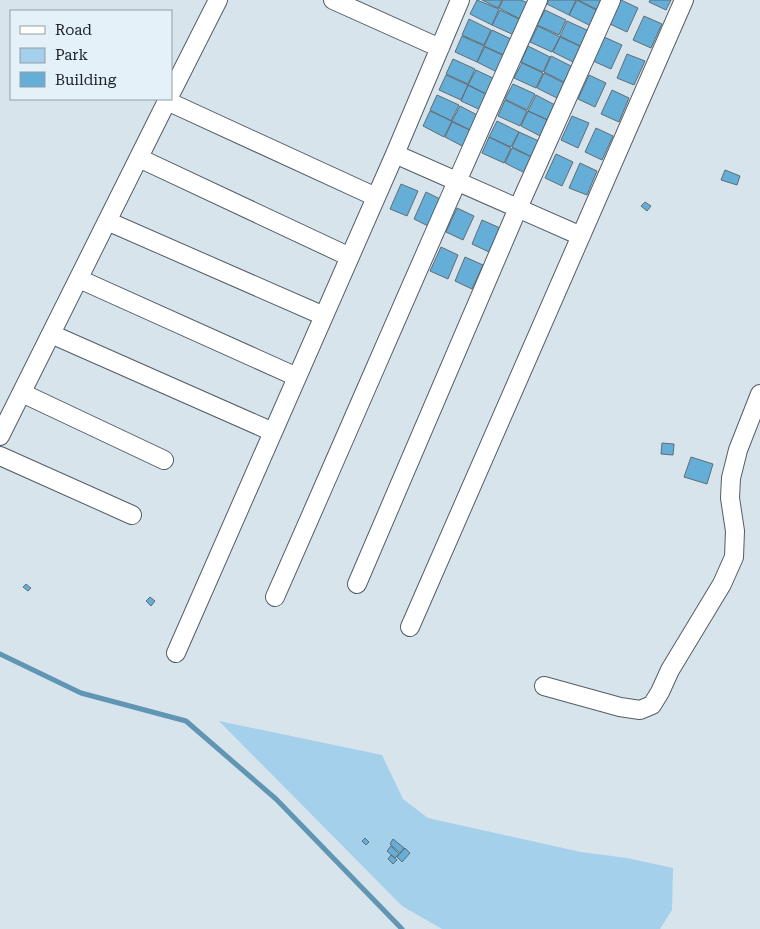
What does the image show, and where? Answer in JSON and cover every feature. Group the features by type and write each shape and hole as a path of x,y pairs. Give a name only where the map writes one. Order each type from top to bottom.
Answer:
{"street":[{"path":"172,92 218,0"},
{"path":"333,0 440,48"},
{"path":"176,653 395,154 460,0"},
{"path":"275,596 456,181 538,0"},
{"path":"357,584 518,208 611,0"},
{"path":"410,627 684,0"},
{"path":"172,99 376,197"},
{"path":"0,436 168,100"},
{"path":"395,154 581,236"},
{"path":"139,158 350,257"},
{"path":"107,221 324,316"},
{"path":"79,279 297,378"},
{"path":"51,334 272,432"},
{"path":"22,393 164,460"},
{"path":"544,686 620,707 640,710 652,705 670,670 722,584 734,557 735,531 730,498 731,478 738,450 760,394"},
{"path":"0,456 132,515"}],"green space":[{"path":"219,721 382,755 403,799 428,818 581,852 627,858 673,868 672,910 660,929 442,929 402,906"}],"building":[{"path":"477,0 499,9 492,25 470,14"},
{"path":"482,0 502,0 498,8"},
{"path":"503,0 521,0 528,3 520,19 499,8"},
{"path":"549,0 576,0 569,15 547,4"},
{"path":"577,0 598,11 591,26 569,15"},
{"path":"578,0 603,0 598,10"},
{"path":"621,0 638,8 627,32 610,24"},
{"path":"650,0 671,0 666,10 649,2"},
{"path":"500,10 521,20 514,35 492,25"},
{"path":"545,10 566,20 559,35 537,25"},
{"path":"644,16 662,24 651,48 633,40"},
{"path":"469,19 491,30 484,45 462,35"},
{"path":"567,21 589,31 582,47 560,36"},
{"path":"538,26 560,37 552,52 530,42"},
{"path":"492,30 513,40 506,56 484,46"},
{"path":"462,36 484,46 477,62 455,52"},
{"path":"560,37 582,47 575,63 553,52"},
{"path":"604,37 622,45 611,69 593,61"},
{"path":"528,46 550,57 543,72 521,62"},
{"path":"485,47 507,57 499,73 477,62"},
{"path":"627,54 645,61 634,85 617,78"},
{"path":"551,56 573,67 566,83 544,72"},
{"path":"453,59 475,69 468,84 446,74"},
{"path":"522,63 543,73 536,88 514,78"},
{"path":"476,70 497,80 490,96 468,85"},
{"path":"544,73 566,84 559,99 537,88"},
{"path":"446,75 468,85 461,100 439,90"},
{"path":"589,75 606,83 595,107 578,99"},
{"path":"513,84 535,94 527,110 505,99"},
{"path":"468,85 490,96 483,111 461,101"},
{"path":"612,90 629,98 619,122 601,114"},
{"path":"437,95 459,105 451,121 430,110"},
{"path":"536,95 557,106 550,121 528,111"},
{"path":"505,100 527,111 520,126 498,116"},
{"path":"460,106 481,117 474,132 452,121"},
{"path":"430,111 452,121 444,137 423,126"},
{"path":"528,111 550,121 542,137 521,126"},
{"path":"572,116 589,123 578,148 561,140"},
{"path":"497,121 519,132 511,147 489,137"},
{"path":"452,122 474,132 466,148 445,137"},
{"path":"596,128 613,136 602,160 585,152"},
{"path":"519,132 541,142 534,158 512,147"},
{"path":"489,137 511,148 504,163 482,153"},
{"path":"512,148 534,158 527,174 505,163"},
{"path":"556,154 573,162 562,186 545,178"},
{"path":"580,163 597,171 587,195 569,188"},
{"path":"725,170 740,176 737,185 721,180"},
{"path":"401,184 418,191 407,216 390,209"},
{"path":"426,192 440,199 428,226 414,219"},
{"path":"645,202 651,206 647,211 641,206"},
{"path":"457,208 474,216 463,240 446,232"},
{"path":"482,220 500,228 489,252 472,244"},
{"path":"441,247 458,255 448,279 430,271"},
{"path":"465,257 483,265 472,289 455,281"},
{"path":"662,443 674,444 673,455 661,454"},
{"path":"691,457 713,464 707,484 684,477"},
{"path":"26,584 31,588 28,591 23,587"},
{"path":"150,597 155,601 151,606 146,601"},
{"path":"365,838 369,842 366,845 362,841"},
{"path":"393,839 404,848 400,853 390,844"},
{"path":"391,846 399,854 395,858 387,851"},
{"path":"405,848 410,853 402,862 397,857"},
{"path":"391,855 397,860 393,864 388,859"}],"waterway":[{"path":"0,654 81,693 186,721 276,799 402,929"}]}
